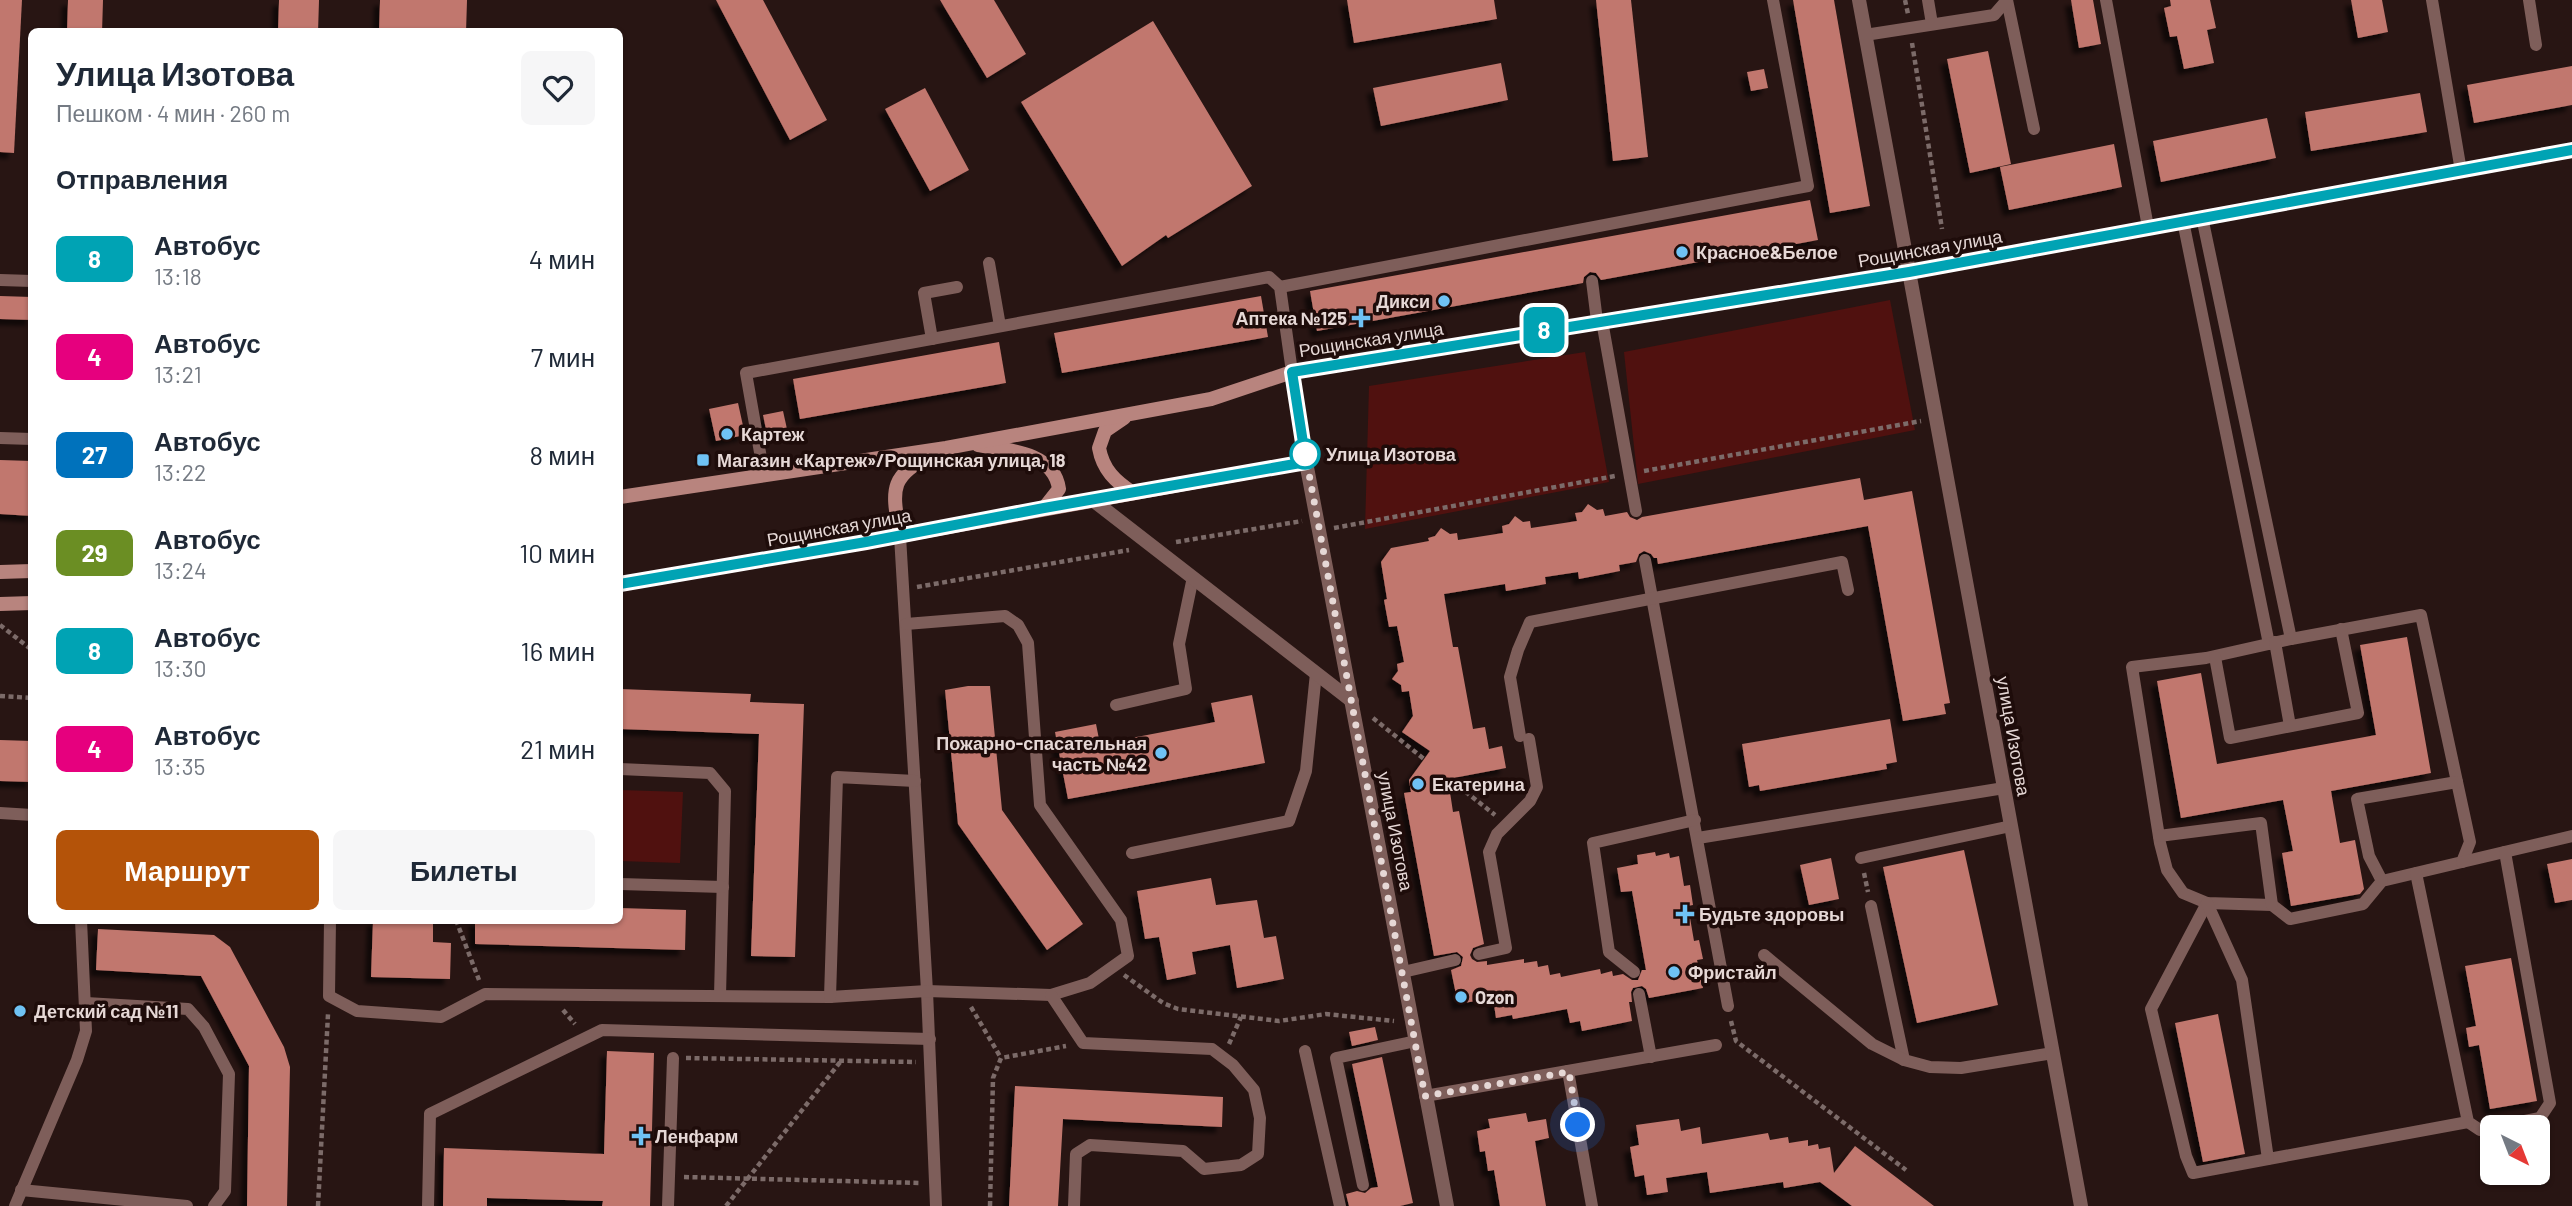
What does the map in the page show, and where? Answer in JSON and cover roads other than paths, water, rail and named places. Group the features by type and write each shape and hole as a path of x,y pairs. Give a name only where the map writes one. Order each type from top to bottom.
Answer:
{"street":[{"name":"улица Изотова","path":"1858,0 2081,1206"},
{"name":"Рощинская улица","path":"623,497 946,448 1211,399 1292,372 1909,272 2572,150"},
{"name":"Рощинская улица","path":"623,582 900,536 1306,462 1292,372"},
{"path":"1131,413 1105,431 1099,448 1107,471 1133,493"},
{"path":"970,443 1014,451 1050,466 1057,478 1059,489 1044,508"},
{"path":"900,536 893,494 902,474 946,448"},
{"name":"улица Изотова","path":"1306,462 1447,1206"},
{"path":"1094,501 1352,701"},
{"path":"0,572 28,571"},
{"path":"0,604 28,603"}],"lane":[{"path":"1280,286 1583,235 1808,186 1773,0"},
{"path":"1928,0 1932,24"},
{"path":"1865,35 1994,15 2007,0"},
{"path":"2007,0 2034,129"},
{"path":"2106,0 2148,228"},
{"path":"2432,0 2461,170"},
{"path":"2529,0 2536,44"},
{"path":"2202,217 2291,639"},
{"path":"2183,221 2290,726"},
{"path":"989,262 1000,326"},
{"path":"764,475 746,373 1269,277 1280,286 1292,372"},
{"path":"0,280 28,281"},
{"path":"1592,281 1636,510"},
{"path":"932,339 924,293 957,287"},
{"path":"0,438 28,439"},
{"path":"900,536 928,991 936,1206"},
{"path":"1644,560 1728,1006"},
{"path":"1479,954 1506,948 1489,852 1497,834 1530,801 1537,787 1510,677 1530,622 1842,562 1847,590"},
{"path":"1116,705 1186,690 1179,644 1193,578"},
{"path":"2462,862 2470,842 2421,615 2291,639 2215,657 2132,667 2159,836 2167,870 2183,893 2207,903 2272,905 2290,919 2363,904 2382,881 2572,836"},
{"path":"330,924 329,996 357,1011 441,1017 485,994 830,997 928,991 1051,995 1090,983 1128,956 1121,920 1040,805 1028,643 1018,625 1005,616 906,624"},
{"path":"2215,657 2230,738 2358,713 2341,629"},
{"path":"1132,853 1289,821 1306,771 1316,673"},
{"path":"623,769 710,773 725,791 720,996"},
{"path":"830,997 837,777 915,781"},
{"path":"2382,881 2370,856 2357,799 2457,782"},
{"path":"1698,838 2004,788"},
{"path":"0,813 28,815"},
{"path":"1634,972 1609,952 1593,844 1695,820"},
{"path":"2159,836 2261,823 2272,905"},
{"path":"1861,858 2011,826"},
{"path":"2505,852 2550,1103 2541,1115"},
{"path":"2417,873 2468,1122"},
{"path":"623,884 723,887"},
{"path":"2207,903 2242,980 2268,1159"},
{"path":"2207,903 2151,1009 2186,1156 2193,1173 2468,1122 2480,1130"},
{"path":"1871,905 1903,1060"},
{"path":"15,1206 78,1060 86,1031 81,924"},
{"path":"1764,954 1872,1044 1903,1060 1930,1068 1961,1068 2053,1053"},
{"path":"1403,972 1455,960"},
{"path":"1051,995 1083,1043 1212,1049 1233,1065 1254,1090 1260,1118 1258,1154 1241,1165 1204,1169 1184,1151 1090,1145 1076,1154 1074,1206"},
{"path":"1639,995 1651,1057"},
{"path":"86,1003 188,1009 204,1027 229,1074 225,1191 214,1206"},
{"path":"428,1206 430,1114 602,1030 930,1039"},
{"path":"1363,1185 1336,1058 1416,1041"},
{"path":"1425,1096 1716,1045"},
{"path":"1305,1051 1340,1206"},
{"path":"668,1206 673,1058"},
{"path":"1569,1072 1592,1206"},
{"path":"21,1189 187,1206"}],"place":[{"name":"Красное&Белое","path":"1682,252"},
{"name":"Дикси","path":"1444,301"},
{"name":"Аптека №125","path":"1361,318"},
{"name":"Картеж","path":"727,434"},
{"name":"Улица Изотова","path":"1305,454"},
{"name":"Магазин «Картеж»/Рощинская улица, 18","path":"703,460"},
{"name":"Пожарно-спасательная часть №42","path":"1161,753"},
{"name":"Екатерина","path":"1418,784"},
{"name":"Будьте здоровы","path":"1685,914"},
{"name":"Фристайл","path":"1674,972"},
{"name":"Ozon","path":"1461,997"},
{"name":"Детский сад №11","path":"20,1011"},
{"name":"Ленфарм","path":"641,1136"}]}
